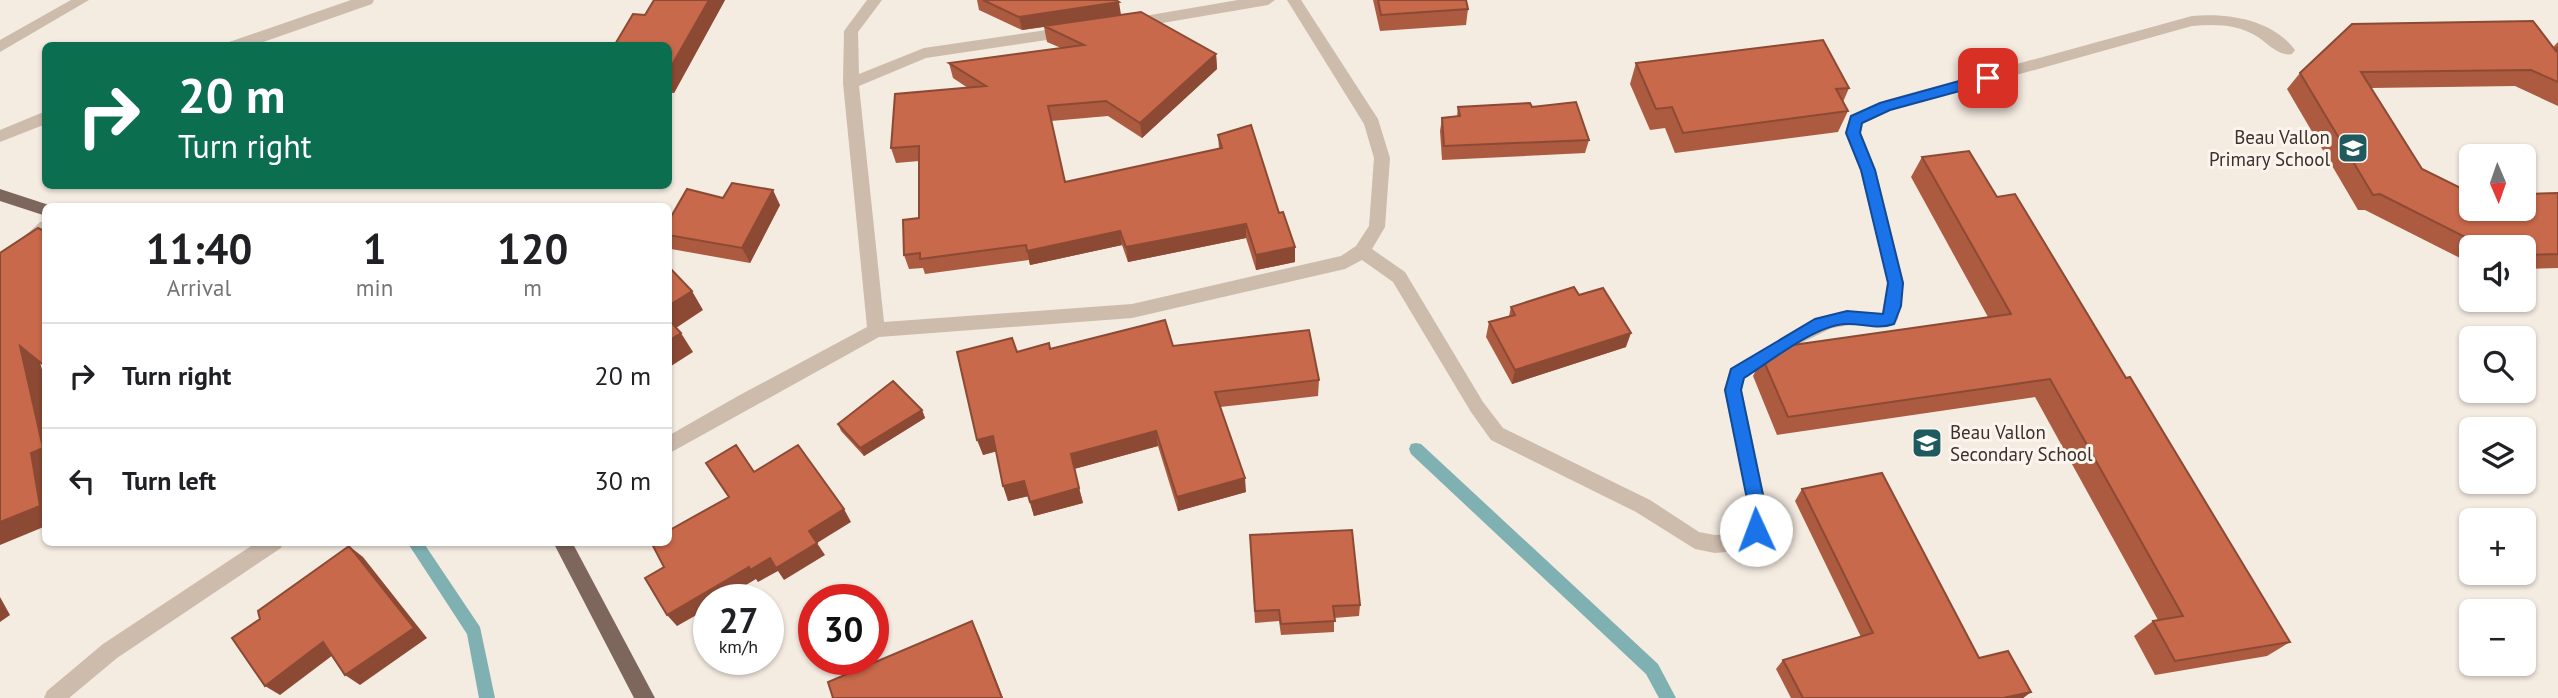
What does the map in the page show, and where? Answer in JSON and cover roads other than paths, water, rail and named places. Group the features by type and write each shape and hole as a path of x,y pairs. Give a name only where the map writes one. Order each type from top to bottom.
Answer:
{"main road":[{"path":"0,195 42,208"},
{"path":"564,546 646,698"}],"street":[{"path":"0,47 82,0"},
{"path":"246,42 367,0"},
{"path":"875,0 851,31 851,83 877,330"},
{"path":"1111,26 1268,0"},
{"path":"672,444 744,401 877,330 1132,312 1345,262 1362,251 1377,227 1382,159 1372,123 1294,0"},
{"path":"1362,251 1399,277 1477,407 1497,434 1643,506 1695,540 1715,544 1739,542 1756,530 1758,509 1733,390 1736,374 1820,323 1847,317 1874,322 1889,319 1893,306 1896,283 1868,170 1853,133 1856,120 1885,106 2192,21 2222,18 2239,21 2255,28 2287,50"},
{"path":"851,83 924,53 1084,30"},
{"path":"0,136 42,119"},
{"path":"0,269 42,231"},
{"path":"54,698 110,651 268,546"}],"waterway":[{"path":"1416,449 1652,669 1668,698"},
{"path":"417,546 474,632 487,698"}],"place":[{"name":"Beau Vallon Primary School","path":"2353,148"},
{"name":"Beau Vallon Secondary School","path":"1927,443"}]}
